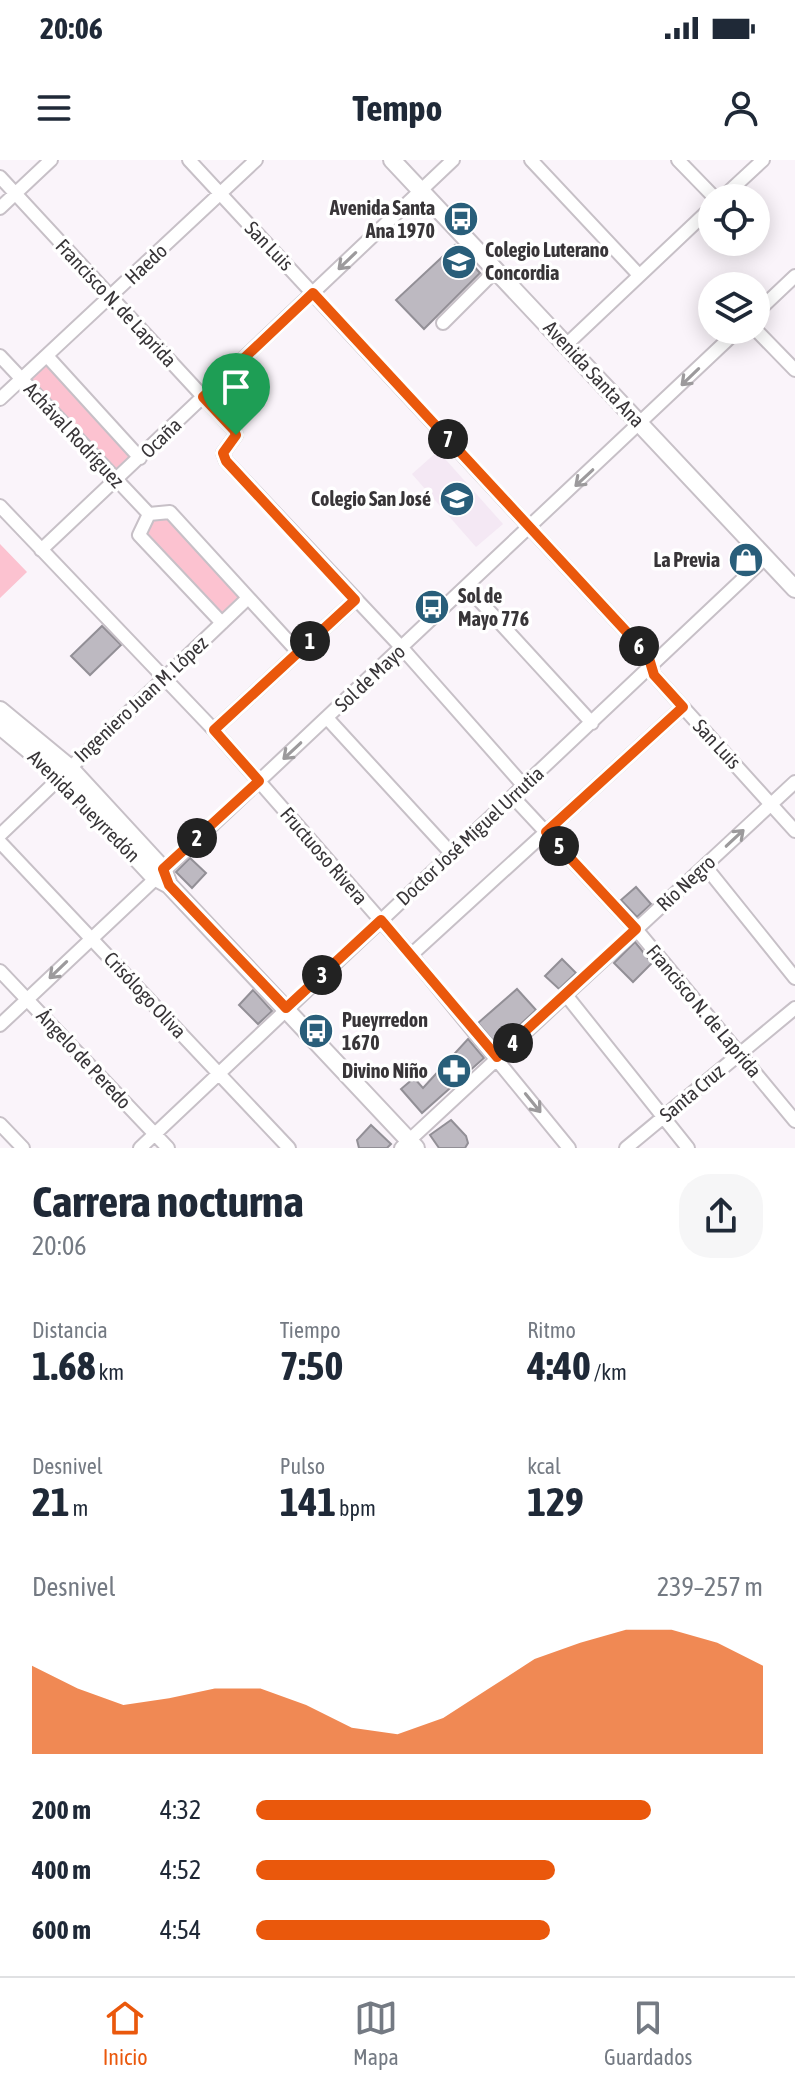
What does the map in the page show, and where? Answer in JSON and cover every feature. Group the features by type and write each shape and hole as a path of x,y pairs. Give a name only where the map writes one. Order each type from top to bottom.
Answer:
{"main road":[{"name":"Avenida Santa Ana","path":"392,160 795,589"},
{"name":"Avenida Pueyrredón","path":"0,710 64,771 286,1008 409,1145"},
{"name":"Avenida Pueyrredón","path":"0,726 64,771"}],"street":[{"path":"0,208 51,160"},
{"name":"San Luis","path":"189,160 648,655 650,667 683,707 795,831"},
{"name":"Haedo","path":"0,399 256,160"},
{"name":"Ocaña","path":"41,550 453,160"},
{"path":"531,160 639,275"},
{"path":"678,160 701,184"},
{"path":"737,184 763,160"},
{"name":"Francisco N. de Laprida","path":"0,177 234,430 236,435 223,453 226,461 402,648 524,786"},
{"path":"566,345 698,220"},
{"path":"443,323 496,270"},
{"path":"770,300 795,276"},
{"name":"Sol de Mayo","path":"0,1025 91,938 162,877 259,781 468,588 724,344"},
{"path":"770,344 795,370"},
{"name":"Achával Rodríguez","path":"0,356 149,514 170,512 298,652"},
{"path":"47,356 140,458"},
{"name":"Fructuoso Rivera","path":"0,506 214,730 411,955 569,1148"},
{"path":"149,514 139,535 222,623"},
{"name":"Doctor José Miguel Urrutia","path":"140,1148 766,557"},
{"path":"468,588 592,723"},
{"name":"Ingeniero Juan M. López","path":"0,835 248,598"},
{"path":"214,730 355,600"},
{"path":"411,955 683,707"},
{"path":"327,718 451,853"},
{"name":"Río Negro","path":"409,1145 497,1057 795,782"},
{"name":"Francisco N. de Laprida","path":"513,797 636,929 795,1121"},
{"name":"Crisólogo Oliva","path":"0,842 289,1148"},
{"path":"705,866 795,978"},
{"name":"Ángelo de Peredo","path":"0,971 168,1148"},
{"path":"566,995 688,1148"},
{"name":"Santa Cruz","path":"626,1148 795,1008"},
{"path":"0,1124 23,1148"}],"shaded area":[{"path":"46,361 133,456 117,472 29,377"},
{"name":"Colegio San José","path":"438,451 503,524 476,547 412,474"},
{"path":"151,516 169,516 245,599 223,619 143,535"},
{"path":"0,544 27,572 0,598"}],"building":[{"path":"455,245 480,273 424,329 396,300"},
{"path":"102,626 121,645 90,675 71,656"},
{"path":"190,858 206,873 192,888 176,872"},
{"path":"636,887 651,904 637,917 621,900"},
{"path":"635,942 652,963 633,982 614,963"},
{"path":"562,959 576,973 559,989 545,976"},
{"path":"517,989 536,1010 497,1046 478,1023"},
{"path":"253,990 272,1011 258,1024 239,1005"},
{"path":"468,1039 484,1058 422,1113 401,1089 414,1078 423,1088"},
{"path":"451,1120 466,1136 468,1143 465,1148 439,1148 430,1135"},
{"path":"371,1125 391,1144 387,1148 359,1148 357,1140"}],"place":[{"name":"Avenida Santa Ana 1970","path":"461,219"},
{"name":"Colegio Luterano Concordia","path":"459,262"},
{"name":"Colegio San José","path":"457,499"},
{"name":"La Previa","path":"746,560"},
{"name":"Sol de Mayo 776","path":"432,607"},
{"name":"Pueyrredon 1670","path":"316,1031"},
{"name":"Divino Niño","path":"454,1071"}],"route":[{"path":"313,293 648,655 654,675 683,707 546,832 636,929 497,1057 381,920 286,1008 169,885 163,869 259,781 214,730 355,600 226,461 223,453 236,435 203,397 313,293"}]}
